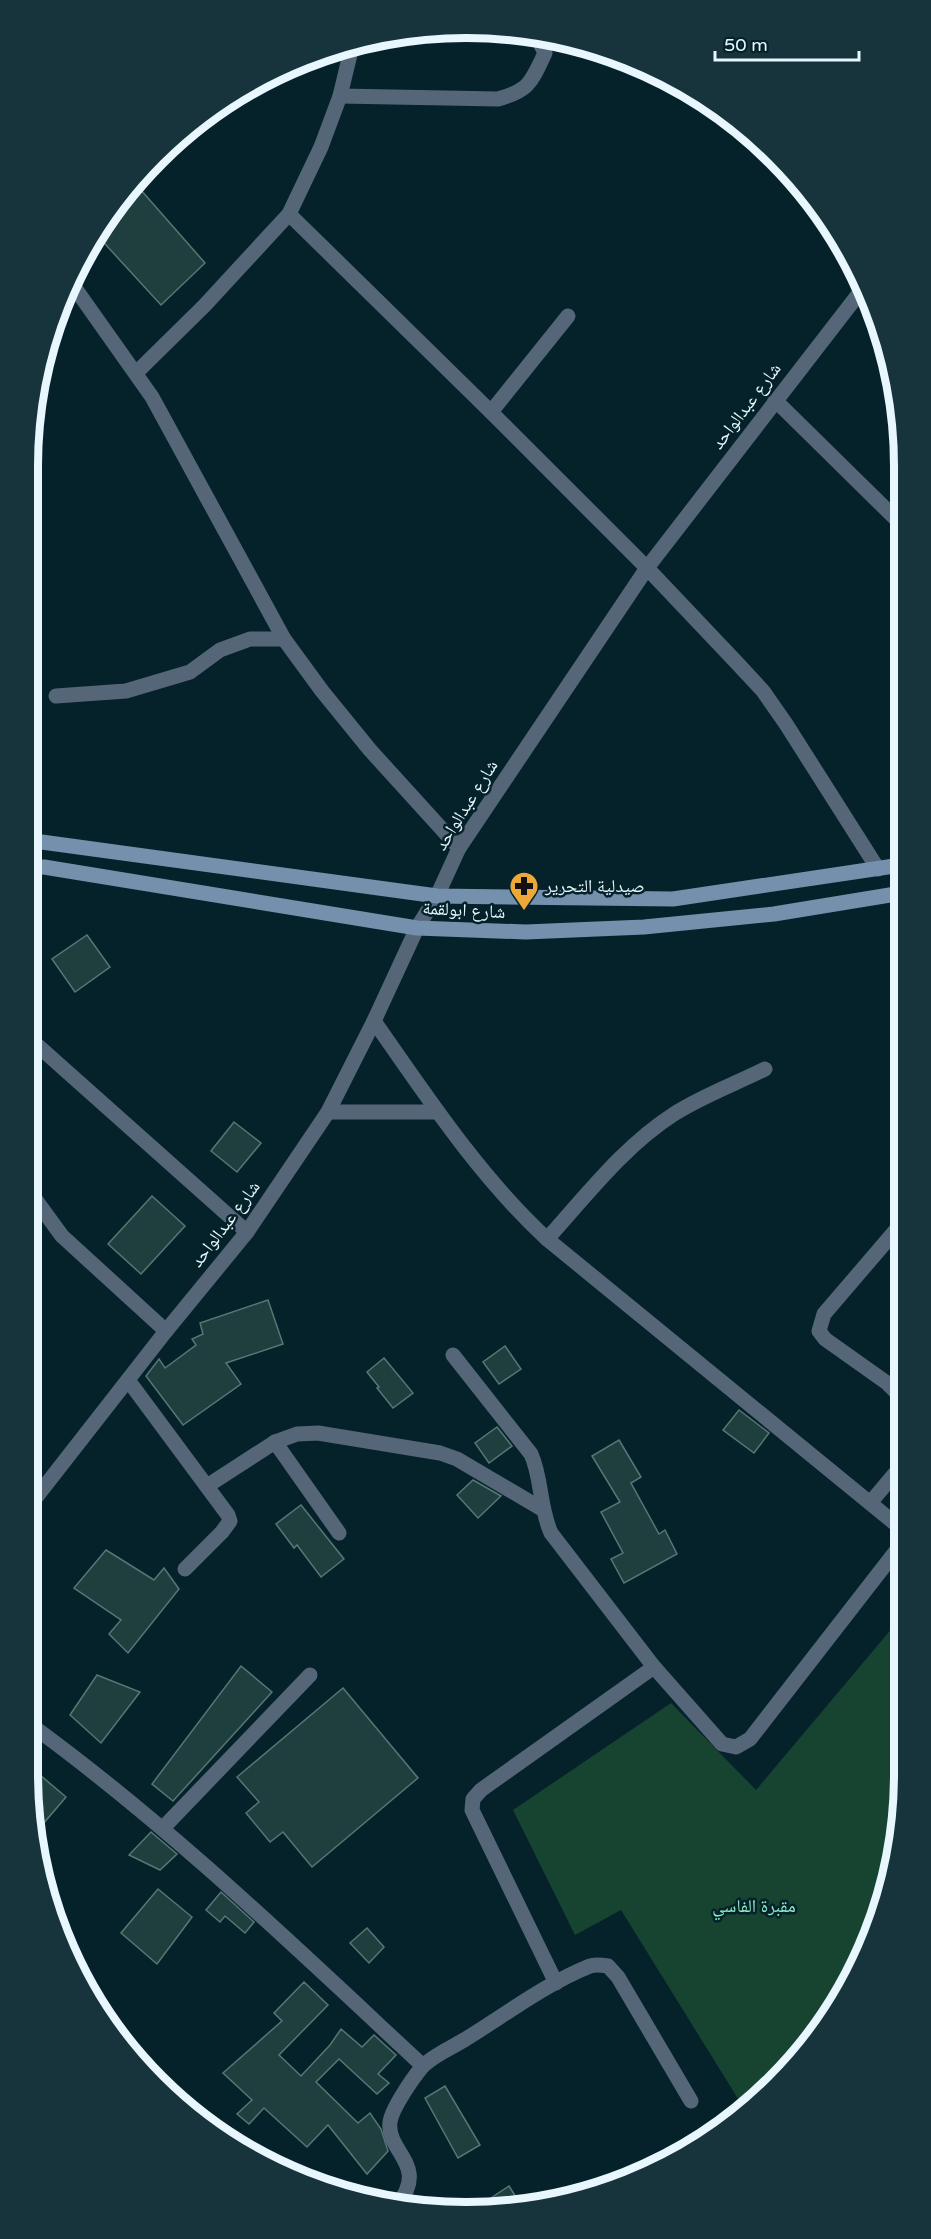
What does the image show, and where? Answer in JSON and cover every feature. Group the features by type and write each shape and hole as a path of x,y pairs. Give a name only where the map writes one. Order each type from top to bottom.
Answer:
{"street":[{"path":"340,96 498,99 514,95 528,86 545,53 541,45"},
{"path":"136,373 205,305 289,214 321,147 340,96 349,54"},
{"path":"289,214 647,568 763,691 878,869"},
{"path":"76,289 152,397 284,639 370,750 459,848"},
{"name":"شارع عبدالواحد","path":"39,1494 166,1331 247,1232 328,1112 375,1021 417,928 437,896 459,848 647,568 857,294"},
{"path":"491,412 567,316"},
{"path":"775,400 894,518"},
{"path":"57,696 126,691 190,672 220,650 250,639 284,639"},
{"name":"شارع ابولقمة","path":"38,842 437,896 673,899 894,866"},
{"name":"شارع ابولقمة","path":"38,867 417,928 526,932 644,927 774,914 894,894"},
{"path":"375,1021 438,1112 520,1214 547,1239 894,1523"},
{"path":"38,1046 247,1232"},
{"path":"547,1239 627,1151 650,1132 675,1113 765,1069"},
{"path":"328,1112 438,1112"},
{"path":"38,1203 62,1236 166,1331"},
{"path":"894,1232 824,1314 819,1331 825,1339 894,1390"},
{"path":"453,1355 531,1454 535,1464 542,1509 551,1533 654,1667 722,1744 736,1747 750,1739 894,1554"},
{"path":"128,1380 228,1515 230,1521 185,1569"},
{"path":"207,1486 275,1442 297,1434 318,1433 440,1453 457,1459 542,1509"},
{"path":"275,1442 339,1533"},
{"path":"870,1503 894,1475"},
{"path":"556,1983 472,1810 473,1799 481,1790 654,1667"},
{"path":"163,1828 310,1675"},
{"path":"38,1730 89,1767 163,1828 423,2066"},
{"path":"404,2197 410,2182 407,2164 394,2140 390,2123 396,2108 423,2066 556,1983 593,1965 608,1966 618,1977 691,2101"}],"green space":[{"name":"مقبرة الفاسي","path":"894,1626 893,1801 885,1857 871,1911 849,1963 821,2011 787,2056 740,2102 621,1910 575,1935 513,1810 671,1703 756,1790"}],"building":[{"path":"140,188 205,263 161,305 102,240"},
{"path":"87,935 110,967 75,992 52,959"},
{"path":"234,1122 261,1143 237,1172 211,1151"},
{"path":"152,1196 185,1226 141,1274 108,1244"},
{"path":"268,1300 283,1344 226,1363 241,1384 183,1425 146,1376 159,1359 165,1368 196,1345 192,1339 203,1334 200,1323"},
{"path":"505,1346 521,1369 499,1384 483,1362"},
{"path":"384,1358 413,1393 393,1408 367,1372"},
{"path":"739,1410 769,1433 754,1453 723,1430"},
{"path":"497,1427 512,1446 489,1463 475,1443"},
{"path":"619,1440 641,1477 631,1483 659,1534 665,1530 677,1554 624,1583 611,1559 623,1553 601,1512 620,1502 592,1456"},
{"path":"473,1480 501,1496 478,1518 457,1495"},
{"path":"301,1505 344,1559 321,1577 297,1545 294,1548 276,1524"},
{"path":"106,1550 154,1580 164,1568 179,1589 128,1653 109,1634 121,1620 74,1588"},
{"path":"241,1666 272,1692 173,1801 152,1784"},
{"path":"97,1675 140,1692 101,1743 70,1715"},
{"path":"343,1688 418,1778 312,1867 283,1832 270,1842 246,1813 259,1802 237,1777"},
{"path":"38,1773 66,1797 41,1827"},
{"path":"151,1832 177,1854 160,1870 129,1855"},
{"path":"158,1889 192,1917 157,1964 121,1933"},
{"path":"221,1892 254,1922 245,1933 225,1916 220,1922 206,1910"},
{"path":"367,1928 384,1947 369,1963 350,1943"},
{"path":"304,1982 328,2005 279,2055 301,2076 330,2045 341,2029 362,2047 374,2035 396,2055 378,2074 389,2083 377,2094 339,2059 316,2082 358,2123 370,2113 381,2129 388,2151 367,2174 328,2125 307,2147 264,2108 249,2124 237,2114 252,2100 223,2073 282,2021 274,2013"},
{"path":"445,2086 480,2145 458,2158 425,2098"},
{"path":"509,2186 517,2198 493,2201 486,2201"}],"place":[{"name":"صيدلية التحرير","path":"524,912"}]}
